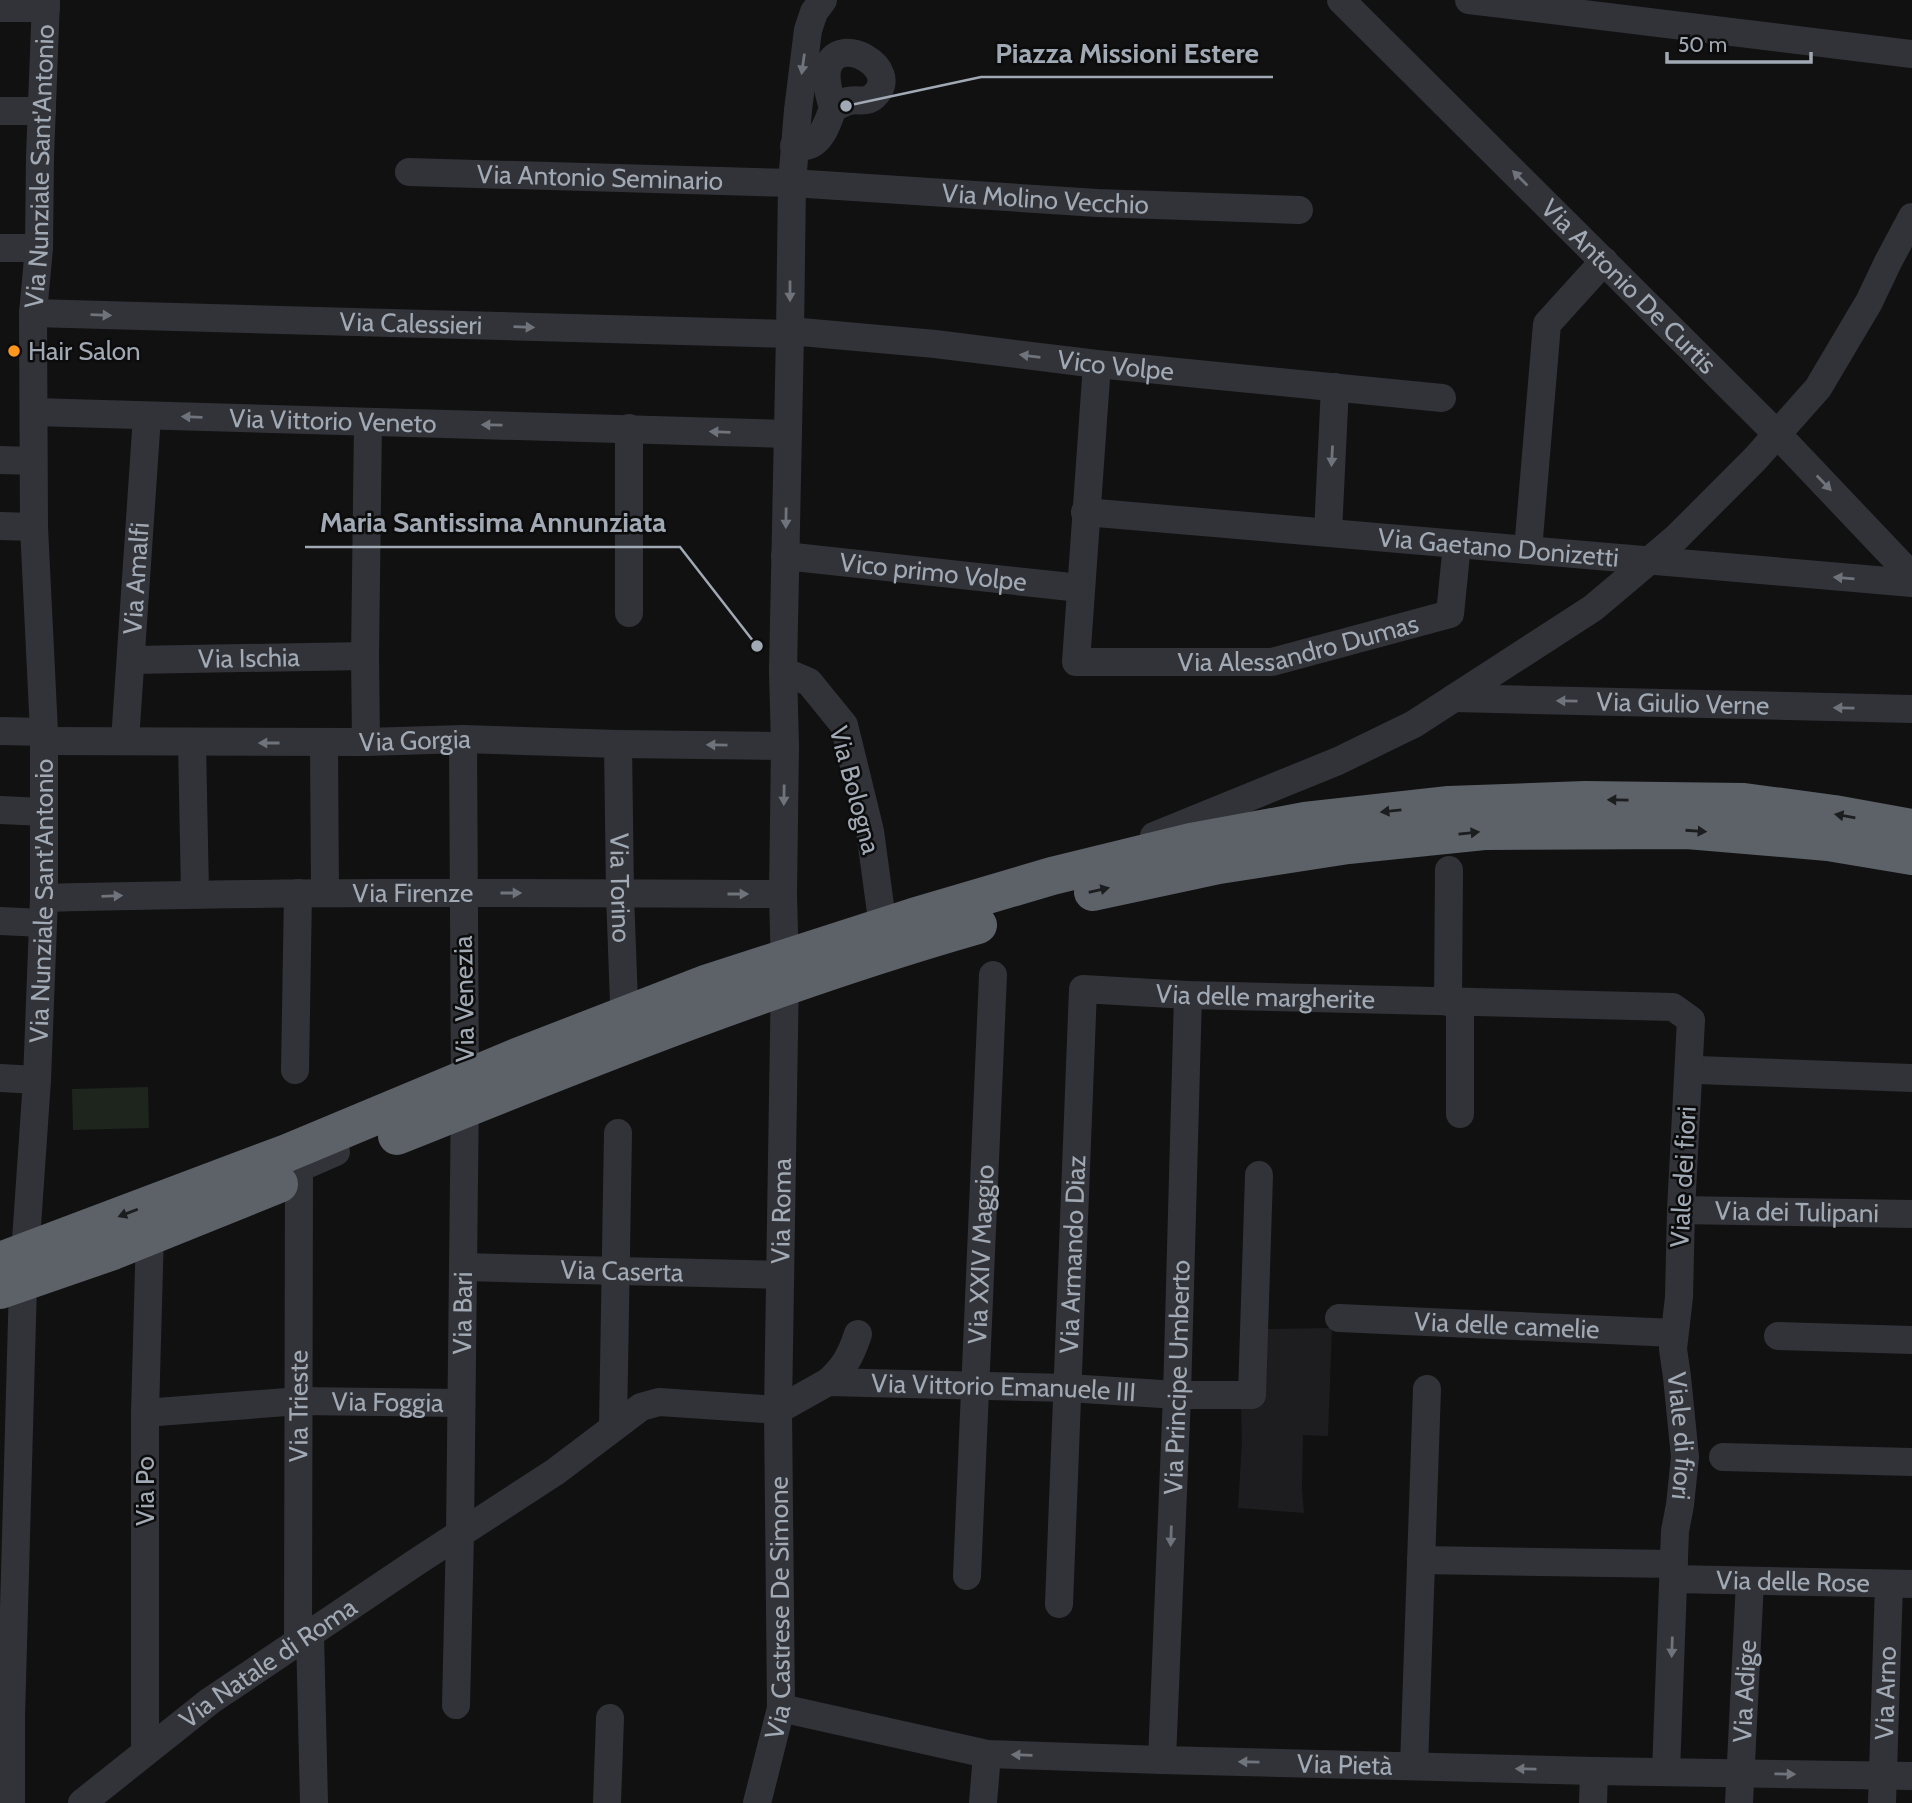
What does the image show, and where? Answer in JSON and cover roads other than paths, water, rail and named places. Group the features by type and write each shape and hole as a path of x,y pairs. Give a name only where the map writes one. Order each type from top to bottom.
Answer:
{"highway":[{"path":"6,1282 287,1153 517,1057 708,983 1039,879 1191,842 1305,821 1383,812 1449,805 1585,800 1744,803 1833,814 1912,828"},
{"path":"6,1282 113,1251 646,1036 806,979 966,928 1093,892 1219,865 1348,845 1484,831 1687,830 1828,842 1912,856"}],"street":[{"name":"Via Roma","path":"778,1410 785,971 783,671 792,183 808,30 814,12 823,0"},
{"name":"Via Antonio De Curtis","path":"1341,0 1777,434 1912,576"},
{"path":"1469,0 1912,54"},
{"path":"0,8 46,4"},
{"name":"Via Nunziale Sant'Antonio","path":"11,1803 5,1717 6,1282 37,1080 43,910 44,737 34,527 33,313 39,248 46,4"},
{"path":"794,146 806,146 814,142 826,128 833,108"},
{"path":"0,111 42,111"},
{"name":"Via Antonio Seminario","path":"409,172 792,183"},
{"name":"Via Molino Vecchio","path":"792,183 1097,204 1299,210"},
{"path":"6,1282 150,1232 299,1169 464,1091 1183,825 1338,761 1414,724 1593,608 1650,561 1745,469 1818,388 1869,302 1912,217"},
{"path":"0,248 39,248"},
{"path":"1528,550 1547,324 1604,261"},
{"name":"Via Calessieri","path":"33,313 790,334"},
{"name":"Vico Volpe","path":"790,334 801,332 935,344 1097,364 1442,398"},
{"path":"1080,587 1097,364"},
{"path":"1328,532 1335,387"},
{"name":"Via Vittorio Veneto","path":"35,412 788,434"},
{"name":"Via Amalfi","path":"125,741 147,416"},
{"path":"366,742 368,423"},
{"path":"629,428 629,613"},
{"path":"0,460 33,461"},
{"name":"Via Gaetano Donizetti","path":"1085,512 1912,583"},
{"path":"0,526 34,527"},
{"name":"Via Alessandro Dumas","path":"1080,587 1076,662 1272,662 1450,614 1457,544"},
{"name":"Vico primo Volpe","path":"785,556 1080,587"},
{"name":"Via Ischia","path":"132,660 365,656"},
{"name":"Via Bologna","path":"783,671 809,682 844,724 870,831 884,935"},
{"name":"Via Giulio Verne","path":"1454,698 1912,709"},
{"name":"Via Gorgia","path":"0,731 44,737 192,743 463,739 785,746"},
{"name":"Via Venezia","path":"463,739 464,1091"},
{"path":"295,1070 324,742"},
{"path":"192,743 195,894"},
{"name":"Via Torino","path":"618,744 625,1030"},
{"path":"0,810 44,812"},
{"path":"1449,870 1460,1114"},
{"name":"Via Firenze","path":"0,921 43,910 195,894 783,894"},
{"name":"Via XXIV Maggio","path":"967,1576 993,975"},
{"name":"Via delle margherite","path":"1083,989 1188,995 1674,1007 1691,1020"},
{"name":"Via Armando Diaz","path":"1059,1604 1083,989"},
{"name":"Via Principe Umberto","path":"1162,1760 1177,1395 1188,995"},
{"name":"Viale dei fiori","path":"1674,1333 1679,1297 1691,1020"},
{"path":"1697,1070 1912,1078"},
{"path":"0,1078 37,1080"},
{"name":"Via Bari","path":"460,1534 464,1091"},
{"path":"613,1427 618,1133"},
{"name":"Via Trieste","path":"299,1169 299,1401 304,1638 314,1803"},
{"name":"Via Vittorio Emanuele III","path":"828,1382 1068,1388 1177,1395 1252,1395 1259,1175"},
{"name":"Via dei Tulipani","path":"1681,1210 1912,1214"},
{"name":"Via Po","path":"145,1751 145,1413 150,1232"},
{"name":"Via Caserta","path":"463,1267 780,1275"},
{"name":"Via delle camelie","path":"1339,1318 1674,1333"},
{"name":"Viale di fiori","path":"1674,1333 1673,1349 1685,1457 1675,1531 1674,1572"},
{"name":"Via Vittorio Emanuele III","path":"778,1410 828,1382 842,1370 858,1334"},
{"path":"1778,1336 1912,1340"},
{"path":"1414,1766 1427,1389"},
{"name":"Via Foggia","path":"145,1413 299,1401 461,1403"},
{"name":"Via Natale di Roma","path":"82,1803 210,1701 555,1472 641,1406 659,1402 778,1410"},
{"name":"Via Castrese De Simone","path":"757,1803 781,1709 778,1410"},
{"path":"1723,1457 1912,1462"},
{"path":"456,1705 460,1534"},
{"name":"Via delle Rose","path":"1421,1560 1674,1572 1750,1581 1900,1584"},
{"path":"1667,1772 1674,1572"},
{"name":"Via Adige","path":"1739,1803 1750,1581"},
{"name":"Via Arno","path":"1882,1803 1900,1584"},
{"name":"Via Pietà","path":"781,1709 987,1754 1912,1776"},
{"path":"607,1803 610,1718"},
{"path":"983,1803 987,1754"},
{"path":"1593,1803 1594,1770"}],"place":[{"name":"Piazza Missioni Estere","path":"846,106"},
{"name":"Hair Salon","path":"14,351"},
{"name":"Maria Santissima Annunziata","path":"757,646"}]}
